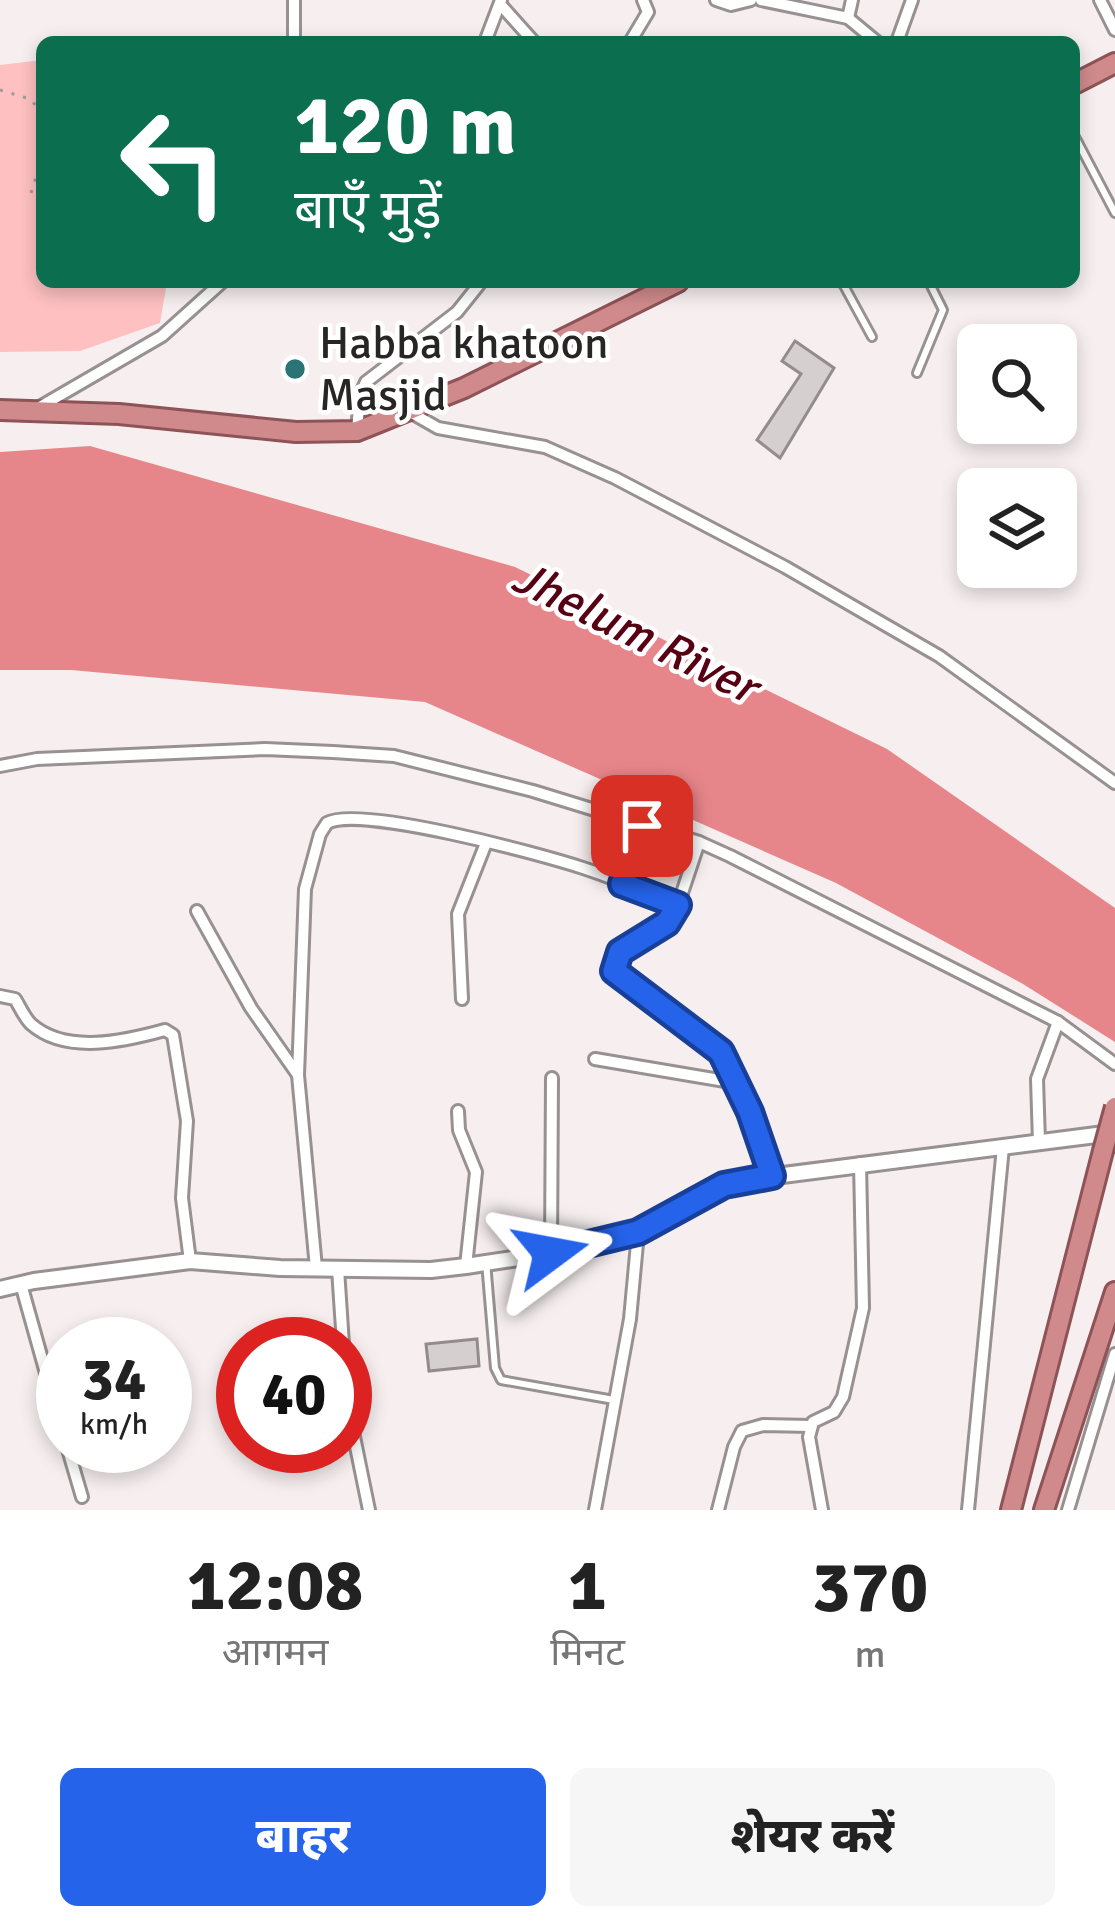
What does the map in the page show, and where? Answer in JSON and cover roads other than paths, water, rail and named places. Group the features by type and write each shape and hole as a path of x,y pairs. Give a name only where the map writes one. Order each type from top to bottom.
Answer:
{"highway":[{"path":"1080,81 1115,64"},
{"path":"0,410 296,432 357,431 410,412 638,291"},
{"path":"1011,1510 1115,1107"},
{"path":"1044,1510 1115,1292"}],"street":[{"path":"294,0 294,36"},
{"path":"632,36 645,6 657,0"},
{"path":"716,0 731,5 751,0"},
{"path":"761,0 848,18 870,36"},
{"path":"848,18 852,0"},
{"path":"898,36 912,0"},
{"path":"1100,0 1115,30"},
{"path":"487,36 501,2 529,36"},
{"path":"35,410 162,335 215,288"},
{"path":"357,431 360,394 367,382 458,312 476,288"},
{"path":"410,412 438,428 544,447 615,478 785,567 939,656 1115,783"},
{"path":"0,766 37,759 265,748 394,756 532,790 699,842 1058,1022 1115,1064"},
{"path":"316,1268 298,1075 304,889 327,824 348,818 486,843 586,868 678,905"},
{"path":"622,884 642,826"},
{"path":"699,842 678,905 667,923 620,952 614,971 711,1042 737,1083 772,1176"},
{"path":"462,999 458,914 486,843"},
{"path":"197,910 251,1008 298,1075"},
{"path":"0,996 15,999 38,1029 77,1042 124,1040 165,1030 173,1035 187,1121 182,1198 190,1261"},
{"path":"1039,1142 1036,1079 1058,1022"},
{"path":"595,1059 737,1083"},
{"path":"551,1253 552,1078"},
{"path":"458,1112 476,1172 466,1266"},
{"path":"0,1289 190,1261 338,1269 466,1266 551,1253 638,1232 724,1185 860,1163 1115,1133"},
{"path":"968,1510 1004,1147"},
{"path":"718,1510 742,1430 811,1426 838,1408 843,1397 863,1308 860,1163"},
{"path":"595,1510 630,1319 638,1232"},
{"path":"338,1269 341,1317"},
{"path":"21,1284 36,1338"},
{"path":"1067,1510 1115,1354"},
{"path":"811,1426 810,1449 822,1510"},
{"path":"75,1473 82,1497"},
{"path":"361,1473 369,1510"}],"lane":[{"path":"1080,146 1115,213"},
{"path":"845,288 872,337"},
{"path":"917,373 944,310 932,288"},
{"path":"485,1262 500,1380 614,1400"}],"water":[{"name":"Jhelum River","path":"90,446 515,567 887,749 1115,908 1115,1042 1023,984 836,883 425,702 71,670 0,670 0,452"}],"place":[{"name":"Habba khatoon Masjid","path":"295,369"}]}
